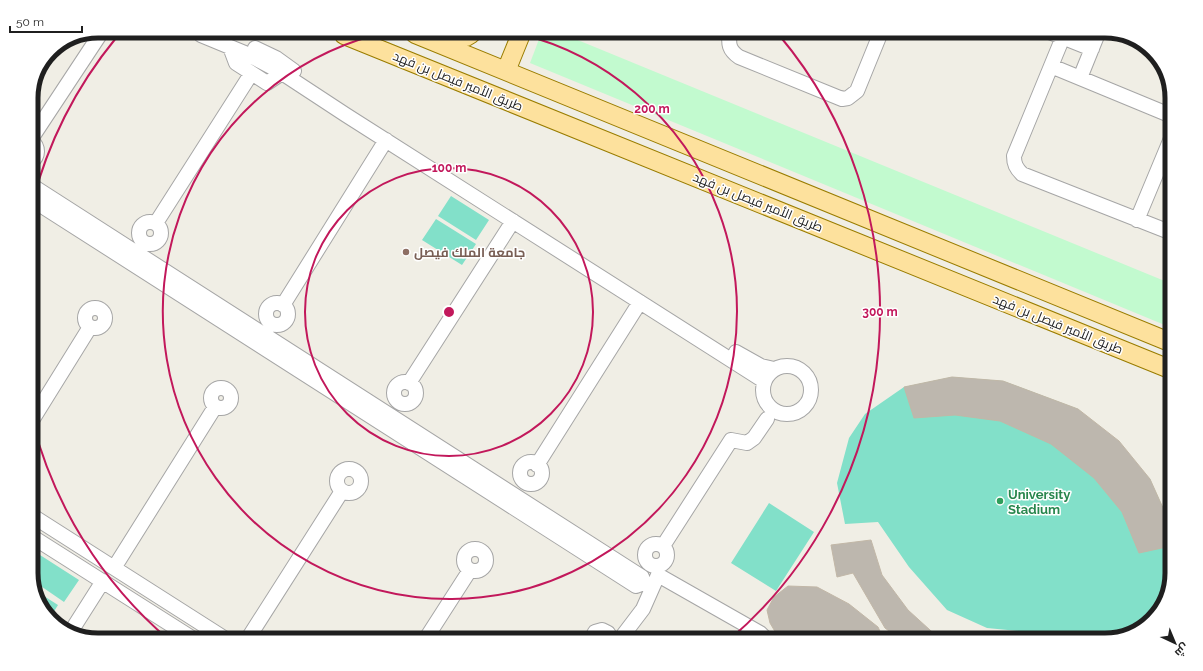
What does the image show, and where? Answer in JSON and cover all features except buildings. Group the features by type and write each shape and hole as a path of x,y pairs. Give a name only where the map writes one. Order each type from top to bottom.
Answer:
{"main road":[{"name":"طريق الأمير فيصل بن فهد","path":"351,38 1165,367"},
{"name":"طريق الأمير فيصل بن فهد","path":"425,38 1165,340"},
{"path":"437,43 461,38"},
{"path":"506,71 519,38"}],"street":[{"path":"38,129 98,38"},
{"path":"208,38 247,54 282,73 764,381"},
{"path":"229,38 276,58 299,75 355,111 552,234 747,360 761,366 774,369"},
{"path":"729,38 728,44 732,51 739,57 842,99 848,98 857,91 879,38"},
{"path":"1092,49 1063,38 1014,156 1016,168 1022,174 1165,231"},
{"path":"1080,78 1096,38"},
{"path":"230,47 236,63 266,83 282,73"},
{"path":"1051,66 1165,113"},
{"path":"156,223 252,74"},
{"path":"283,305 386,140"},
{"path":"1137,220 1165,156"},
{"path":"38,190 641,582"},
{"path":"38,203 641,582"},
{"path":"409,383 513,221"},
{"path":"537,464 640,302"},
{"path":"38,411 90,327"},
{"path":"781,366 789,366 803,372 808,378 810,393 808,400 803,407 789,414 773,413 764,397 764,381 768,374 781,366"},
{"path":"114,568 216,408"},
{"path":"641,582 655,565 661,564 666,559 666,552 663,546 731,440 747,443 754,438 773,413"},
{"path":"251,633 342,491"},
{"path":"38,519 216,633"},
{"path":"38,540 184,633"},
{"path":"430,633 470,570"},
{"path":"625,633 643,609 658,575 760,633"},
{"path":"73,628 103,581"},
{"path":"594,633 602,630 608,633"}],"green space":[{"path":"539,38 573,38 1165,281 1165,325 530,63"},
{"path":"451,196 489,220 476,240 438,216"},
{"path":"436,219 476,244 462,265 422,240"},
{"name":"University Stadium","path":"952,377 1003,381 1078,409 1150,479 1165,512 1165,574 1163,589 1159,600 1148,616 1135,625 1121,631 1106,633 1040,633 987,628 947,610 909,567 878,522 845,524 837,483 849,438 865,414 904,387"},
{"path":"769,503 814,532 776,591 731,563"},
{"path":"40,555 79,580 64,602 39,585 38,558"},
{"path":"42,595 58,605 53,613"}],"place":[{"name":"جامعة الملك فيصل","path":"406,252"},
{"name":"University Stadium","path":"1000,501"}]}
